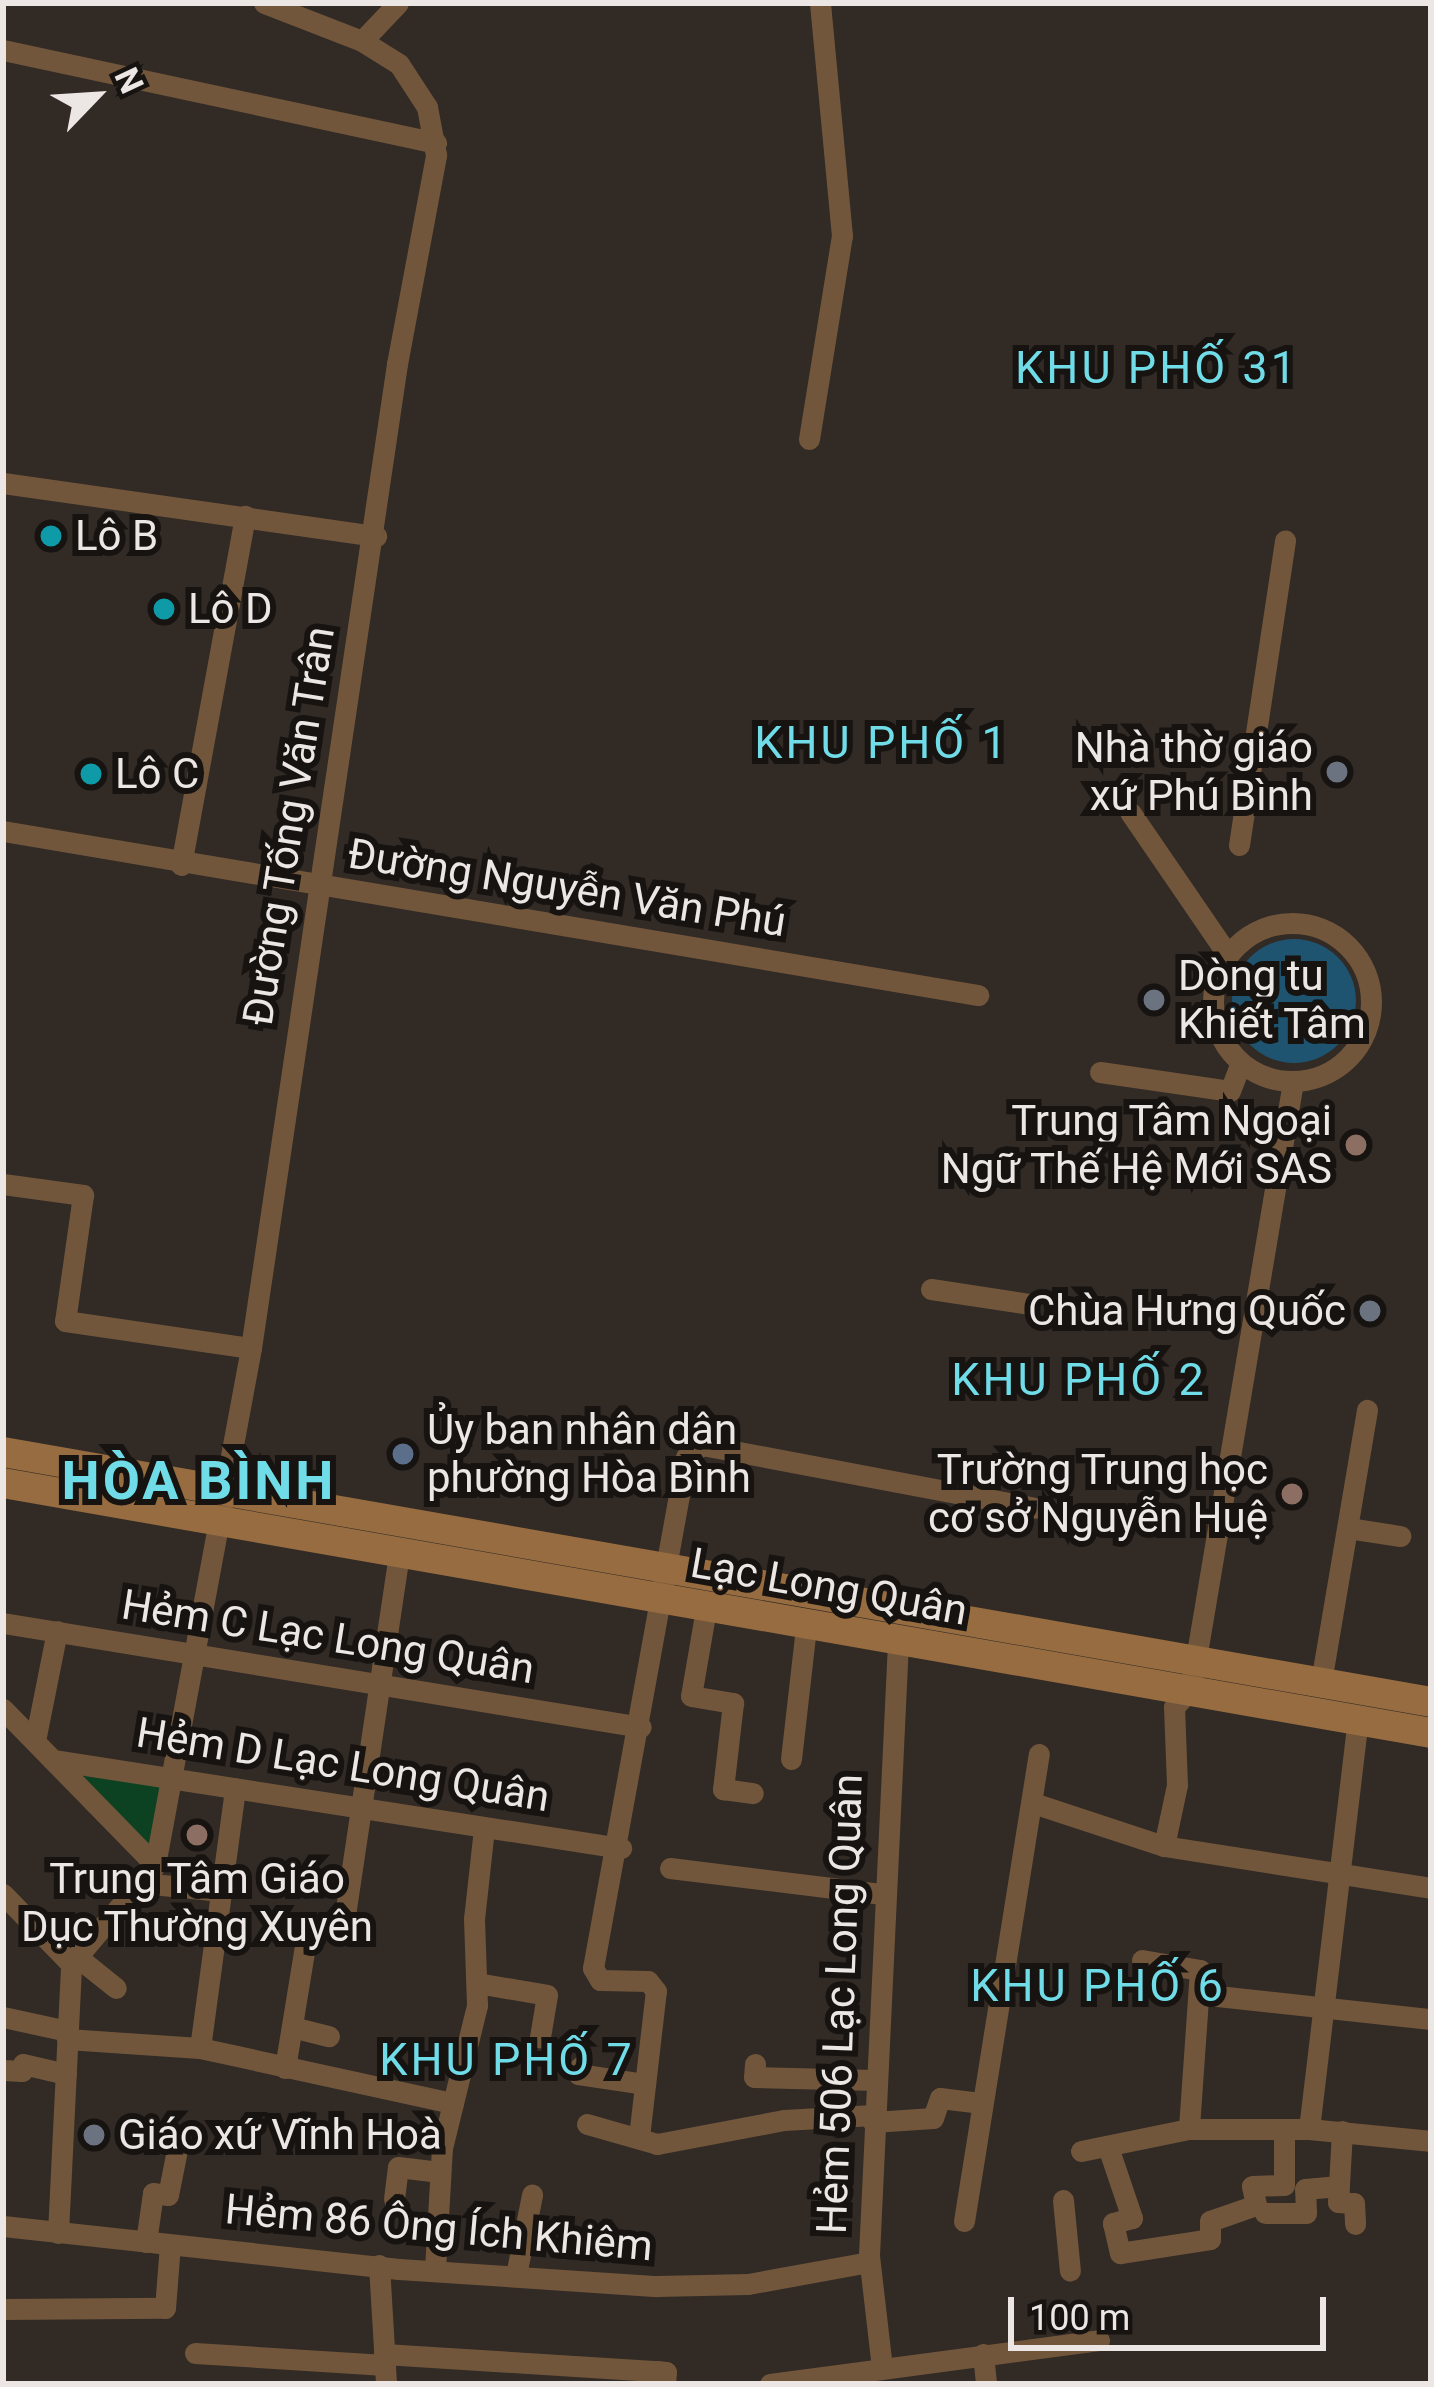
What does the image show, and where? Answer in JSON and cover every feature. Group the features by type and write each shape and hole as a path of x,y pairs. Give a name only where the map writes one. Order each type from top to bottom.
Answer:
{"main road":[{"name":"Lạc Long Quân","path":"3,1451 1431,1702"},
{"name":"Lạc Long Quân","path":"3,1484 1431,1733"}],"street":[{"path":"264,3 291,7 362,41 414,83 436,142"},
{"path":"362,41 398,3"},
{"path":"809,439 842,236 820,3"},
{"path":"3,50 436,142"},
{"name":"Đường Tống Văn Trân","path":"149,1874 213,1521 225,1491 251,1348 436,142"},
{"path":"3,483 376,536"},
{"path":"181,865 245,516"},
{"path":"1239,844 1286,540"},
{"path":"1130,812 1228,955"},
{"name":"Đường Nguyễn Văn Phú","path":"3,831 318,890 978,994"},
{"path":"1295,923 1332,934 1360,961 1371,1007 1366,1030 1337,1067 1293,1082 1241,1063 1216,1023 1217,976 1228,955 1257,931 1295,923"},
{"path":"1100,1072 1230,1091 1241,1063"},
{"path":"1164,1846 1177,1785 1174,1707 1190,1690 1196,1659 1293,1082"},
{"path":"3,1184 83,1196 65,1321 251,1348"},
{"path":"932,1289 1029,1304"},
{"path":"1321,1682 1367,1410"},
{"path":"639,2138 653,1984 594,1976 621,1848 686,1456 702,1445 1034,1508"},
{"path":"1348,1528 1400,1536"},
{"path":"285,2068 308,1927 340,1928 399,1555"},
{"path":"706,1609 691,1696 733,1703 723,1790 753,1793"},
{"name":"Hẻm C Lạc Long Quân","path":"3,1622 641,1727"},
{"path":"791,1759 806,1627"},
{"path":"34,1741 57,1631"},
{"name":"Hẻm 506 Lạc Long Quân","path":"882,2368 868,2262 882,1894 898,1643"},
{"path":"3,1708 149,1874 221,1891"},
{"path":"1309,2129 1358,1720"},
{"path":"964,2222 978,2103 1039,1754"},
{"name":"Hẻm D Lạc Long Quân","path":"53,1760 621,1848"},
{"path":"200,2048 235,1788"},
{"path":"1034,1803 1164,1846 1431,1888"},
{"path":"435,2270 440,2173 477,1983 474,1918 484,1828"},
{"path":"670,1868 882,1894"},
{"path":"58,2233 73,1960 149,1874"},
{"path":"3,1894 73,1960 116,1988"},
{"path":"1142,1960 1200,1970 1189,2129"},
{"path":"477,1983 547,1995 540,2037"},
{"path":"1199,1994 1431,2019"},
{"path":"3,2017 68,2035 200,2048 453,2103"},
{"path":"292,2027 329,2036"},
{"path":"754,2064 754,2077 875,2080"},
{"path":"3,2070 22,2072 22,2065 66,2074"},
{"path":"580,2067 578,2074 645,2084"},
{"path":"587,2124 657,2144 784,2120 933,2119 940,2098 978,2103"},
{"path":"1081,2151 1189,2129 1309,2129 1431,2141"},
{"path":"1108,2147 1132,2218 1112,2223 1120,2253 1210,2239 1210,2221 1256,2204 1252,2186 1283,2185 1284,2129"},
{"path":"1342,2131 1338,2202 1354,2203 1354,2224"},
{"path":"146,2242 153,2193 168,2195 179,2140"},
{"path":"394,2199 398,2168 440,2173"},
{"path":"1265,2213 1306,2212 1305,2189 1339,2186"},
{"path":"516,2275 532,2195"},
{"path":"1063,2200 1070,2272"},
{"name":"Hẻm 86 Ông Ích Khiêm","path":"3,2226 516,2275 748,2284 868,2262"},
{"path":"3,2308 165,2308 170,2245"},
{"path":"380,2265 385,2368"},
{"path":"770,2384 1099,2340"},
{"path":"195,2353 385,2368 666,2378"},
{"path":"982,2354 986,2384"}],"green space":[{"path":"92,1773 162,1784 151,1851 83,1777"}],"water":[{"path":"1294,939 1318,944 1338,957 1351,977 1356,1001 1351,1025 1338,1045 1318,1058 1294,1063 1270,1058 1250,1045 1237,1025 1232,1001 1237,977 1250,957 1270,944"}],"place":[{"name":"Lô B","path":"51,536"},
{"name":"Lô D","path":"164,609"},
{"name":"Nhà thờ giáo xứ Phú Bình","path":"1337,772"},
{"name":"Lô C","path":"91,774"},
{"name":"Dòng tu Khiết Tâm","path":"1154,1000"},
{"name":"Trung Tâm Ngoại Ngữ Thế Hệ Mới SAS","path":"1356,1145"},
{"name":"Chùa Hưng Quốc","path":"1370,1311"},
{"name":"Ủy ban nhân dân phường Hòa Bình","path":"403,1454"},
{"name":"Trường Trung học cơ sở Nguyễn Huệ","path":"1292,1494"},
{"name":"Trung Tâm Giáo Dục Thường Xuyên","path":"197,1835"},
{"name":"Giáo xứ Vĩnh Hoà","path":"94,2135"}],"district":[{"name":"KHU PHỐ 31","path":"1157,368"},
{"name":"KHU PHỐ 1","path":"882,743"},
{"name":"KHU PHỐ 2","path":"1079,1380"},
{"name":"HÒA BÌNH","path":"199,1481"},
{"name":"KHU PHỐ 6","path":"1098,1986"},
{"name":"KHU PHỐ 7","path":"507,2060"}]}
